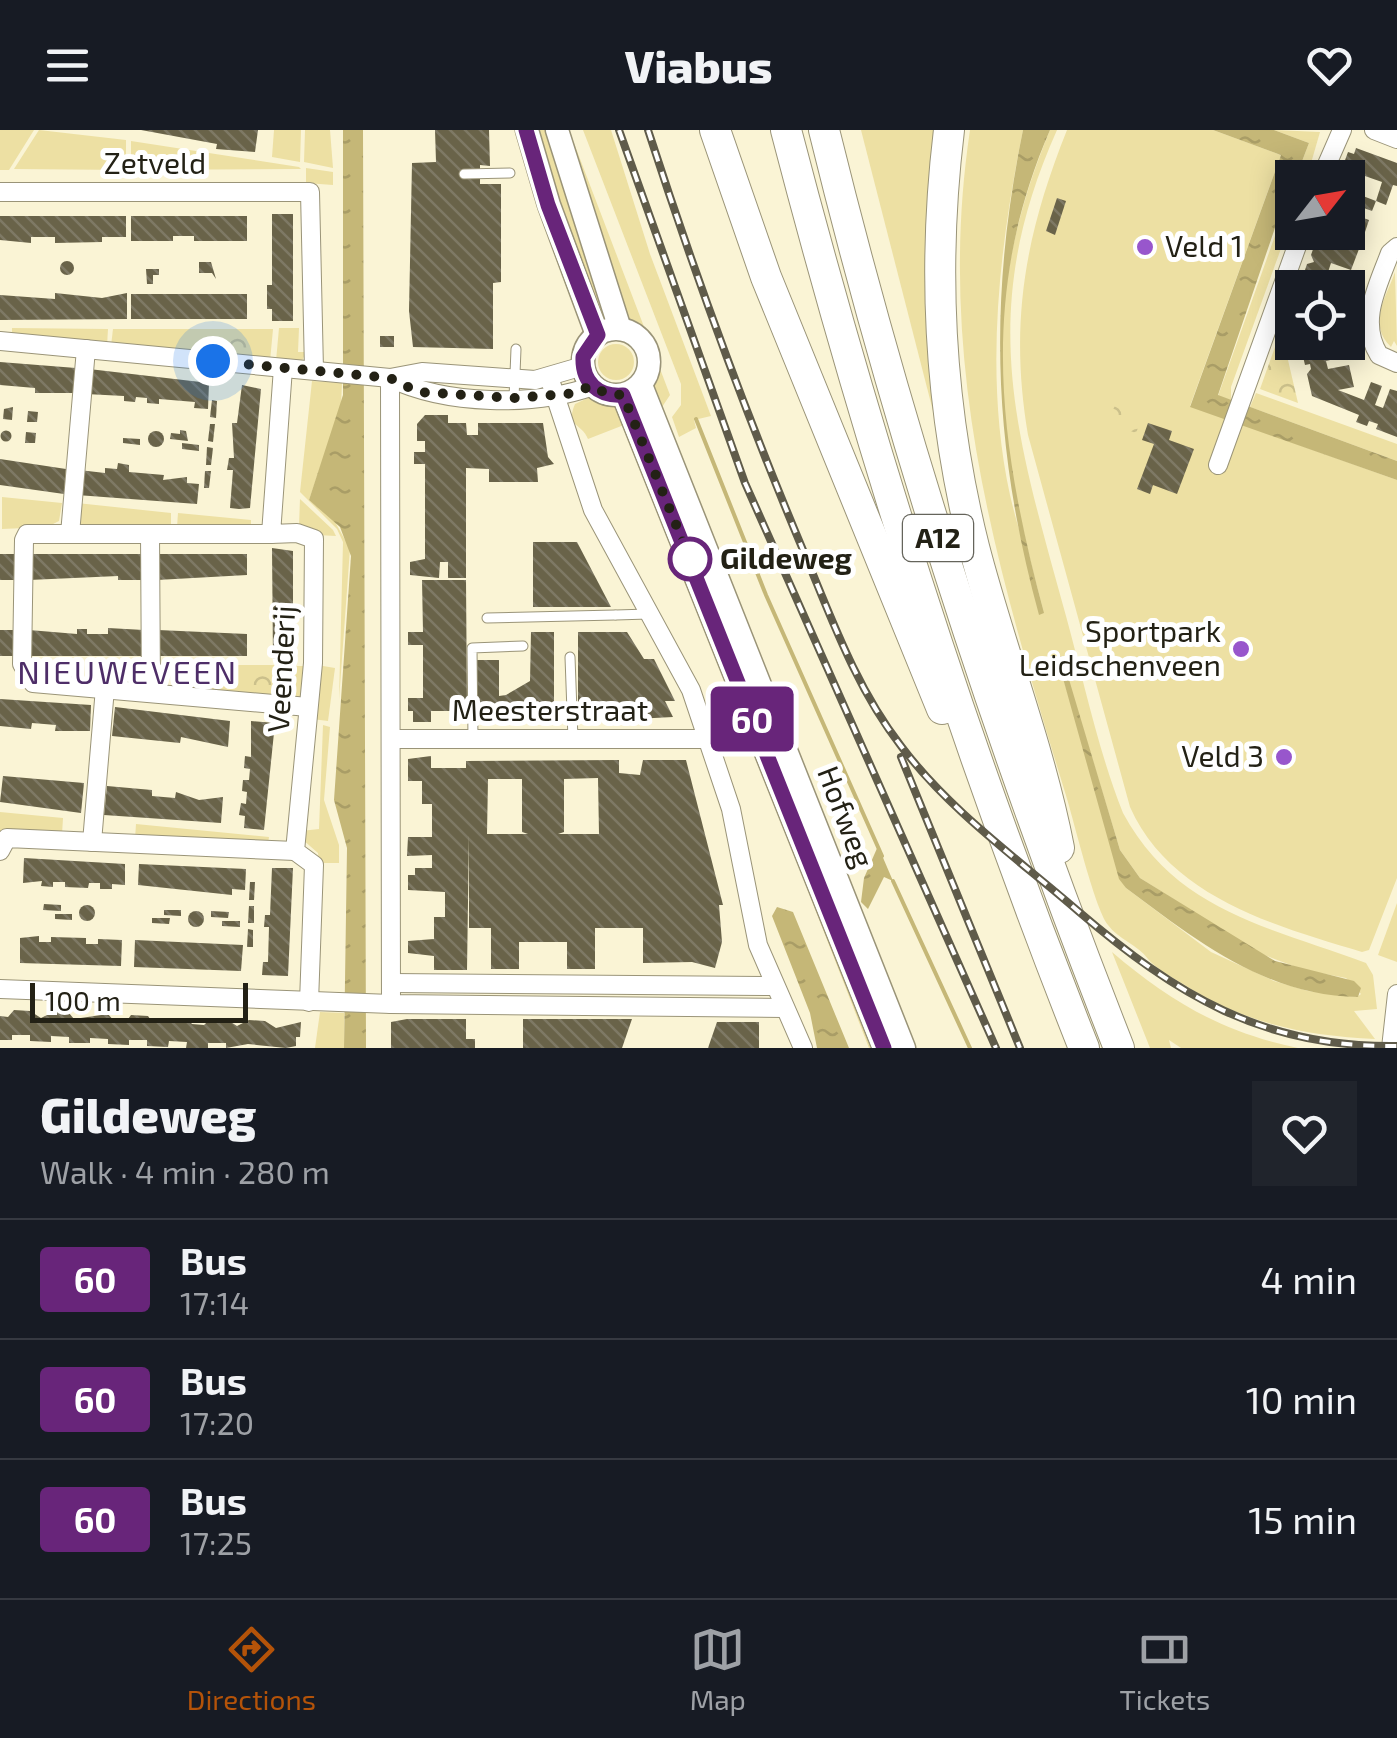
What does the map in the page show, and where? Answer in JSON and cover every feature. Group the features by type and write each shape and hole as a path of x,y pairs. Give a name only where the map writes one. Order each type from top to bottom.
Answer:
{"highway":[{"name":"A12","path":"786,130 877,456 1003,835 1084,1048"},
{"name":"A12","path":"824,130 875,326 960,608 1118,1048"},
{"name":"A12","path":"948,130 940,308 959,480 980,568 1049,800 1076,939"},
{"name":"A12","path":"945,162 958,130"},
{"name":"A12","path":"719,142 918,658 1003,835"}],"main road":[{"path":"526,130 548,205 608,332"},
{"path":"557,130 608,332"},
{"path":"608,332 636,336 647,350 649,368 632,390 607,394 588,376 586,348 608,332"},
{"name":"Hofweg","path":"632,390 884,1048"},
{"name":"Hofweg","path":"632,390 904,1048"}],"street":[{"path":"1329,160 1342,130"},
{"path":"1374,130 1397,138"},
{"name":"Zetveld","path":"0,192 310,192 314,370"},
{"path":"1397,247 1390,252 1369,309 1375,350 1397,363"},
{"path":"1218,465 1295,250"},
{"path":"0,341 383,377 422,372 556,396 588,376"},
{"path":"70,534 86,349"},
{"path":"284,368 271,534 28,534 24,540 22,664 33,682 308,708"},
{"path":"514,389 550,377 588,376"},
{"path":"383,377 392,739 391,1004"},
{"path":"550,377 593,510 691,690 731,809 758,945 803,1048"},
{"path":"150,534 151,691"},
{"name":"Veenderij","path":"271,534 297,534 314,539 308,708 295,851 314,865 309,1002"},
{"path":"92,842 105,688"},
{"name":"Meesterstraat","path":"392,739 709,739"},
{"path":"0,850 7,838 295,851"},
{"path":"391,983 774,986"},
{"path":"0,989 391,1004 784,1008"},
{"path":"1391,1048 1397,994"}],"lane":[{"path":"464,174 510,173"},
{"path":"514,389 516,350"},
{"path":"487,618 648,614"},
{"path":"473,739 472,648 523,646"},
{"path":"570,657 573,739"}],"green space":[{"path":"0,130 34,130 9,170 0,170"},
{"path":"39,130 126,140 126,170 14,169"},
{"path":"274,130 301,130 300,162 272,157"},
{"path":"305,130 330,130 333,168 304,162"},
{"path":"533,130 553,130 612,322 599,326"},
{"path":"561,130 569,130 652,347 644,334 628,324"},
{"path":"583,130 611,130 650,254 711,416 694,420 696,428 679,437 672,417 681,405 681,384"},
{"path":"861,130 940,130 944,454"},
{"path":"970,130 1023,130 1001,266 998,404 1010,495 1044,613 1014,487 1002,370 1003,313 1027,194 1050,130 1057,130 1032,196 1017,258 1011,316 1012,373 1032,489 1114,789 1123,813 1145,847 1199,895 1262,926 1366,963 1373,975 1377,1009 1354,1011 1375,1039 1299,1031 1228,1009 1159,969 1112,930 1102,915 1016,626 979,464 960,300 961,216","holes":["1061,656 1120,850 1140,878 1259,953 1304,970 1346,978 1361,994 1357,997 1308,991 1274,981 1211,952 1126,888 1057,658"]},
{"name":"Sportpark Leidschenveen","path":"1067,130 1213,130 1281,155 1275,160 1275,172 1190,406 1397,480 1397,878 1369,950 1362,952 1295,931 1228,904 1171,864 1148,838 1130,807 1028,435 1022,394 1021,317 1025,280 1052,169"},
{"path":"1274,130 1320,132 1312,160 1302,160 1309,143"},
{"path":"131,141 299,167 301,169 131,170"},
{"path":"306,168 333,172 333,185 306,183"},
{"path":"1275,236 1275,250 1280,250 1231,387 1231,400 1218,396"},
{"path":"1395,272 1397,346 1394,341 1391,347 1379,320"},
{"path":"12,328 108,329 107,346 12,338"},
{"path":"279,328 299,328 298,352 306,352 302,361 276,361"},
{"path":"113,329 273,329 270,361 111,346"},
{"path":"225,334 271,334 269,354 224,353"},
{"path":"616,344 629,349 634,362 629,375 616,380 603,375 598,362 603,349"},
{"path":"1275,347 1275,360 1288,360 1298,403 1260,389"},
{"path":"654,352 670,395 660,410 649,388"},
{"path":"312,381 342,383 341,406 309,500 334,520 350,549 339,700 343,542 337,529 300,492"},
{"path":"1256,393 1397,444 1397,461 1250,407"},
{"path":"592,396 618,406 629,423 588,439 573,421 572,411 575,404"},
{"path":"1115,405 1143,415 1136,433 1108,423"},
{"path":"2,497 62,503 59,521 47,527 2,529"},
{"path":"300,499 336,536 317,535 299,527"},
{"path":"77,503 171,513 171,527 82,527 76,521"},
{"path":"178,513 251,520 251,528 177,527"},
{"path":"690,579 875,1048 869,1048 701,615 684,582"},
{"path":"85,665 144,665 144,677 132,686 83,682"},
{"path":"177,665 285,665 282,700 177,690"},
{"path":"317,665 335,668 328,721 312,719"},
{"path":"30,666 80,666 79,682 40,678"},
{"path":"289,666 308,666 300,700 286,701"},
{"path":"254,672 280,674 277,694 253,691"},
{"path":"323,725 330,727 324,800 339,845 339,863 319,863 318,853 302,839 301,831 319,829"},
{"path":"0,812 63,818 62,834 0,833"},
{"path":"136,824 269,837 268,844 157,836 135,839"},
{"path":"1397,903 1397,962 1378,955"},
{"path":"1112,952 1197,1012 1244,1033 1298,1048 1181,1048 1169,1040 1171,1048 1150,1048"},
{"path":"320,1012 344,1013 344,1048 315,1048"}],"water":[{"path":"343,130 363,130 366,1048 344,1048 347,848 334,800 351,556 340,527 309,500 343,395"},
{"path":"1023,130 1050,130 1027,191 1012,252 1003,370 1016,490 1044,613 1039,615 1012,492 1001,374 1004,254"},
{"path":"1213,130 1274,130 1309,143 1302,160 1279,160 1281,155"},
{"path":"1275,172 1275,228 1218,395 1397,461 1397,480 1190,407"},
{"path":"1062,656 1120,850 1140,878 1275,961 1354,981 1361,988 1358,997 1324,994 1263,976 1206,945 1126,888 1119,879 1057,657"},
{"path":"878,846 893,881 884,877 868,909 861,902 864,878"},
{"path":"777,907 793,912 849,1048 817,1048 810,1013 772,916"}],"building":[{"path":"141,130 258,130 255,152 216,149 217,144"},
{"path":"435,130 489,130 490,166 480,165 480,184 501,184 501,282 493,283 493,349 413,347 409,311 412,163 436,162"},
{"path":"1356,148 1397,163 1397,186 1393,185 1386,205 1376,201 1382,182 1365,176 1365,160 1345,160 1348,152 1354,154"},
{"path":"1365,197 1376,201 1372,211 1365,208"},
{"path":"1057,198 1066,201 1055,235 1046,231"},
{"path":"272,214 293,214 293,321 272,321 272,309 267,309 267,285 272,285"},
{"path":"0,216 126,216 126,237 102,237 102,242 55,243 55,237 31,237 31,243 0,240"},
{"path":"131,216 247,216 247,241 194,241 194,236 173,236 173,241 131,241"},
{"path":"1313,250 1359,250 1351,270 1331,263 1329,270 1305,270 1307,264 1314,262"},
{"path":"67,261 74,268 67,275 60,268"},
{"path":"199,262 211,262 216,279 212,273 199,273"},
{"path":"146,269 159,269 159,275 153,275 153,284 147,284"},
{"path":"55,293 102,298 127,293 127,319 0,320 0,295 55,299"},
{"path":"131,294 247,294 247,319 131,319"},
{"path":"380,336 394,336 394,347 380,347"},
{"path":"1304,360 1330,360 1326,361 1328,369 1349,365 1354,387 1338,390 1364,400 1371,382 1382,386 1375,405 1383,408 1390,389 1397,391 1397,437 1376,429 1378,424 1356,422 1359,415 1312,396 1307,374 1310,364 1305,365"},
{"path":"0,362 76,368 73,393 35,393 35,388 0,385"},
{"path":"89,369 209,383 208,409 194,408 195,402 159,399 159,404 147,403 147,398 136,397 135,402 124,401 124,396 86,394"},
{"path":"242,385 261,389 250,508 239,509 230,508 233,470 227,470 229,458 234,458 232,423 237,423"},
{"path":"212,400 217,401 216,418 210,417"},
{"path":"13,407 12,420 3,419 4,409"},
{"path":"28,411 38,412 37,422 27,422"},
{"path":"425,415 448,415 448,423 466,423 467,435 478,435 478,423 543,423 548,457 554,464 537,468 538,482 489,482 489,469 466,468 466,578 448,578 448,562 440,562 439,578 410,575 410,562 425,559 425,464 414,464 414,452 425,452 425,441 417,441 417,424"},
{"path":"1148,423 1172,431 1169,440 1194,449 1177,494 1153,485 1150,494 1137,489 1154,444 1142,440"},
{"path":"210,424 215,424 213,442 208,441"},
{"path":"6,430 12,436 6,442 0,436"},
{"path":"180,430 186,431 188,441 170,439 171,433 180,434"},
{"path":"156,431 164,439 156,447 148,439"},
{"path":"26,432 36,433 35,443 25,443"},
{"path":"123,438 140,439 140,445 123,443"},
{"path":"182,443 199,445 199,451 182,449"},
{"path":"207,447 213,448 211,465 206,465"},
{"path":"0,459 66,469 64,494 0,485"},
{"path":"118,463 129,465 129,472 164,475 163,480 187,477 187,483 199,484 197,504 77,495 79,470 105,473 105,468 117,469"},
{"path":"205,471 211,471 209,488 204,488"},
{"path":"533,542 577,542 611,607 533,607"},
{"path":"272,548 293,551 293,658 283,661 273,661"},
{"path":"0,554 16,554 16,580 0,580"},
{"path":"29,554 144,554 144,580 118,580 118,576 29,580"},
{"path":"157,554 247,554 247,575 157,580"},
{"path":"422,580 466,580 467,711 431,711 431,722 413,722 408,698 423,698 423,645 408,645 408,632 423,632"},
{"path":"108,628 144,630 145,656 29,656 29,630 77,634 77,629 87,629 87,634 108,634"},
{"path":"0,630 16,630 16,656 0,656"},
{"path":"158,630 247,634 247,656 158,656"},
{"path":"531,632 554,632 554,712 499,711 499,718 476,718 476,660 499,660 499,696 506,695 530,681"},
{"path":"578,632 627,632 644,659 654,659 675,701 665,701 673,717 578,722"},
{"path":"0,699 91,705 90,731 55,731 56,725 32,723 31,729 0,726"},
{"path":"115,707 230,721 228,747 181,737 180,743 112,736"},
{"path":"251,721 275,723 264,830 244,828 245,816 239,815 241,803 246,804 247,792 242,791 243,780 249,780 250,769 244,768 245,756 251,757"},
{"path":"431,756 431,768 466,768 466,761 619,760 619,773 640,775 643,760 686,760 723,905 719,905 722,942 715,968 692,962 643,963 643,928 595,928 595,969 567,969 567,942 519,942 519,969 491,969 491,928 469,928 469,834 467,970 434,970 434,956 408,953 408,941 434,939 434,917 445,917 445,892 408,890 408,875 415,875 415,868 432,868 432,855 407,856 408,837 432,837 432,804 422,804 422,781 408,781 408,759","holes":["598,778 599,834 558,834 564,832 564,779","488,779 522,779 522,832 528,834 487,834"]},
{"path":"3,776 84,783 81,813 0,802"},
{"path":"107,786 152,790 152,796 175,798 176,792 199,800 223,797 221,823 104,815"},
{"path":"24,858 125,864 125,885 112,884 112,889 100,889 100,883 89,883 88,888 65,887 65,882 53,882 53,887 41,886 42,881 23,883"},
{"path":"139,864 246,869 245,890 232,889 232,895 138,885"},
{"path":"272,868 293,868 288,976 262,975 263,962 268,962 269,927 264,927 265,915 270,915"},
{"path":"250,882 255,882 254,900 249,900"},
{"path":"44,904 61,905 61,911 43,910"},
{"path":"87,905 95,913 87,921 79,913"},
{"path":"249,906 254,906 254,923 248,923"},
{"path":"164,910 181,910 181,916 164,915"},
{"path":"196,911 204,919 196,927 188,919"},
{"path":"211,911 229,912 228,918 211,917"},
{"path":"55,914 72,914 72,920 55,919"},
{"path":"152,918 170,918 169,924 152,923"},
{"path":"222,921 240,921 240,927 222,926"},
{"path":"248,929 253,930 253,947 247,947"},
{"path":"39,936 39,942 51,942 51,937 86,938 86,944 98,944 98,939 122,940 121,966 20,963 20,938"},
{"path":"135,940 243,945 241,971 134,967"},
{"path":"14,1010 30,1011 41,1018 53,1012 69,1013 74,1019 108,1014 114,1021 126,1022 131,1015 148,1016 153,1023 187,1018 192,1024 204,1025 210,1019 226,1019 237,1026 249,1020 265,1021 276,1028 301,1022 300,1037 296,1037 296,1046 286,1048 248,1044 226,1048 226,1043 208,1043 208,1048 186,1048 187,1042 169,1041 168,1047 147,1046 147,1040 129,1040 129,1045 90,1038 90,1043 69,1043 69,1037 51,1036 51,1042 30,1041 30,1035 0,1040 0,1016 8,1017"},
{"path":"466,1019 466,1039 475,1039 475,1048 391,1048 391,1022"},
{"path":"523,1019 632,1019 622,1048 523,1048"},
{"path":"717,1022 759,1022 759,1048 708,1048"}],"waterway":[{"path":"696,419 766,595 882,856"},
{"path":"893,881 970,1048"}],"railway":[{"path":"619,130 745,483 996,1048"},
{"path":"648,130 741,394 834,626 871,700 901,746 940,791 985,833 1114,941 1187,991 1224,1011 1304,1038 1397,1046"},
{"path":"901,757 1020,1048"}],"bus line":[{"name":"60","path":"526,130 548,205 598,335 583,357 586,377 599,391 623,395 884,1048"}],"place":[{"name":"Veld 1","path":"1145,247"},
{"name":"Gildeweg","path":"690,559"},
{"name":"Sportpark Leidschenveen","path":"1241,649"},
{"name":"Veld 3","path":"1284,757"}],"district":[{"name":"NIEUWEVEEN","path":"128,673"}],"route":[{"path":"213,361 390,378 418,392 514,398 556,396 592,386 607,394 623,395 690,559"}]}
